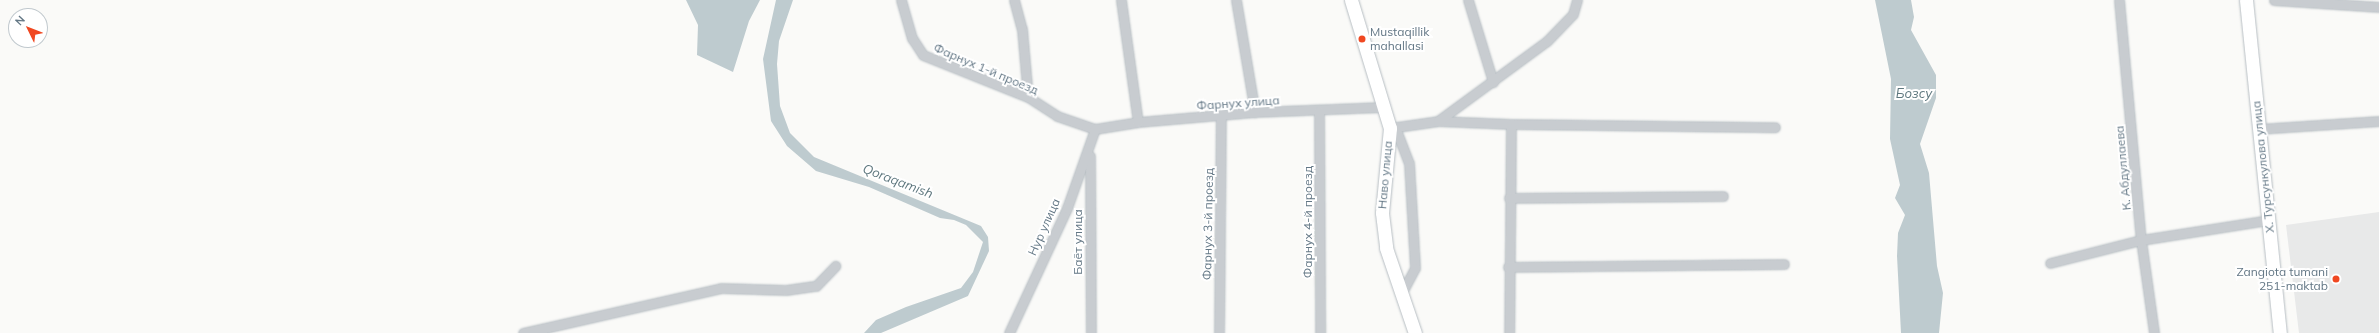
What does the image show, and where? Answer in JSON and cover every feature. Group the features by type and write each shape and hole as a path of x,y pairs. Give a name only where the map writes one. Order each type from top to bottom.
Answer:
{"street":[{"name":"Фарнух 1-й проезд","path":"901,0 912,38 923,55 1028,97 1057,116 1095,129"},
{"path":"1014,0 1022,29 1028,97"},
{"path":"1123,0 1138,122"},
{"path":"1236,0 1255,112"},
{"path":"1352,0 1383,107 1408,163 1415,268 1403,291"},
{"path":"1468,0 1493,82"},
{"name":"Наво улица","path":"1415,333 1403,291 1386,248 1382,213 1392,127 1438,121 1547,42 1573,14 1577,0"},
{"name":"К. Абдуллаева","path":"2120,0 2141,240 2154,333"},
{"name":"Х. Турсункулова улица","path":"2246,0 2280,333"},
{"path":"2274,0 2379,7"},
{"name":"Фарнух улица","path":"1095,129 1138,122 1255,112 1320,111 1383,107"},
{"name":"Фарнух 4-й проезд","path":"1320,111 1320,333"},
{"name":"Фарнух 3-й проезд","path":"1219,333 1221,116"},
{"path":"1438,121 1511,124 1775,127"},
{"path":"2258,129 2379,121"},
{"path":"1509,333 1508,267 1511,124"},
{"name":"Нур улица","path":"1009,333 1090,151 1095,129"},
{"name":"Баёт улица","path":"1090,151 1091,333"},
{"path":"1509,198 1723,196"},
{"path":"2050,263 2141,240 2268,220"},
{"path":"1508,267 1784,264"},
{"path":"523,333 720,288 786,290 816,286 835,266"}],"shaded area":[{"name":"Zangiota tumani 251-maktab","path":"2379,212 2379,333 2299,333 2286,225"}],"water":[{"path":"686,0 760,0 749,21 733,72 697,55 698,25"},
{"path":"776,0 793,0 779,41 777,64 780,106 790,133 814,157 981,226 988,237 989,251 968,296 881,333 864,333 876,320 906,307 961,288 973,272 983,242 966,225 954,220 940,218 869,187 816,171 787,146 771,121 763,59"},
{"name":"Бозсу","path":"1875,0 1911,0 1914,17 1911,30 1936,75 1936,98 1920,144 1929,173 1937,266 1943,293 1939,333 1901,333 1897,256 1898,233 1905,215 1895,198 1900,185 1890,139 1891,79"}],"place":[{"name":"Mustaqillik mahallasi","path":"1362,39"},
{"name":"Zangiota tumani 251-maktab","path":"2336,279"}],"water label":[{"name":"Qoraqamish","path":"898,181"}]}
